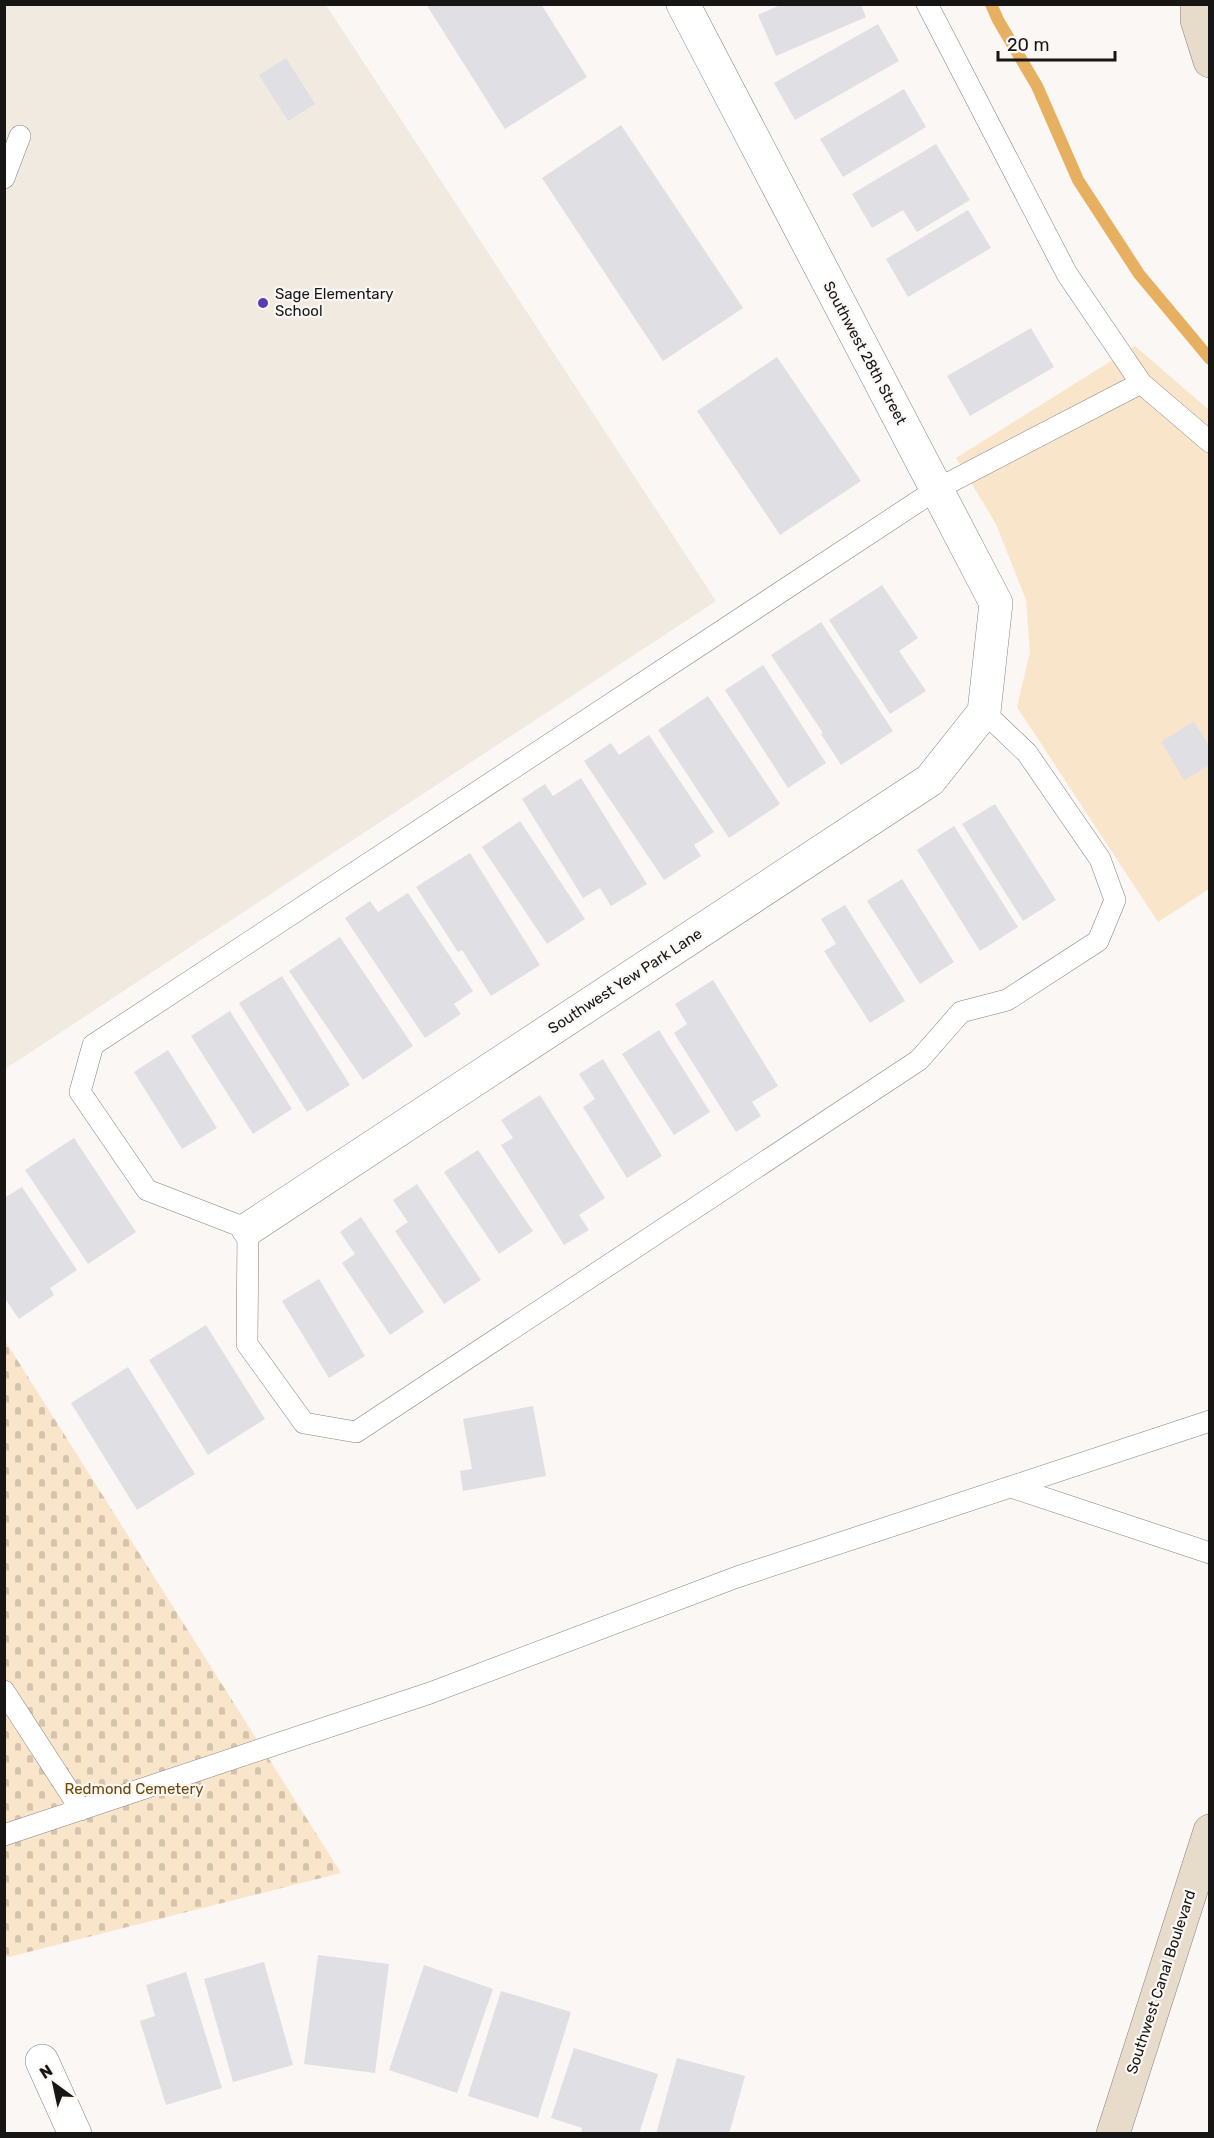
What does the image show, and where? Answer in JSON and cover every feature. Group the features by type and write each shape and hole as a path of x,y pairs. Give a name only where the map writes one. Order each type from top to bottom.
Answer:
{"main road":[{"path":"1197,4 1197,20 1209,61"},
{"name":"Southwest Canal Boulevard","path":"1113,2133 1209,1831"}],"street":[{"name":"Southwest 28th Street","path":"683,4 996,603 984,712"},
{"name":"Southwest Yew Park Lane","path":"248,1229 930,780 984,712"},
{"path":"42,2061 75,2133"}],"lane":[{"path":"927,4 1067,274 1141,382 1209,442"},
{"path":"4,178 20,136"},
{"path":"984,712 1027,753 1100,859 1114,900 1098,941 1007,1000 961,1012 919,1060 356,1432 304,1423 247,1344 248,1229 147,1190 80,1092 93,1045 937,489 1141,382"},
{"path":"4,1835 430,1693 737,1577 1209,1421"},
{"path":"1011,1487 1209,1553"},
{"path":"4,1691 81,1810"}],"shaded area":[{"name":"Sage Elementary School","path":"5,5 326,5 716,601 5,1069"}],"green space":[{"path":"1135,346 1209,410 1209,889 1158,922 1017,707 1030,652 1026,600 996,524 956,458"},
{"name":"Redmond Cemetery","path":"4,1339 341,1873 5,1958"}],"building":[{"path":"426,4 541,4 587,77 505,129"},
{"path":"780,5 861,5 866,17 776,56 758,15"},
{"path":"878,24 899,61 795,120 774,83"},
{"path":"286,58 315,104 288,121 259,75"},
{"path":"904,89 926,127 843,177 820,139"},
{"path":"621,125 743,308 663,361 542,178"},
{"path":"936,144 970,200 917,232 903,210 872,228 852,194"},
{"path":"968,210 991,248 908,297 886,259"},
{"path":"1031,328 1054,367 970,416 947,376"},
{"path":"777,357 861,481 780,535 697,411"},
{"path":"882,585 918,638 899,651 926,691 890,714 829,620"},
{"path":"821,622 893,731 841,765 821,734 823,733 771,655"},
{"path":"763,665 826,763 788,788 725,690"},
{"path":"708,696 780,804 729,838 658,730"},
{"path":"1194,721 1210,748 1210,765 1184,780 1161,742"},
{"path":"649,735 714,832 694,845 701,856 664,880 584,761 611,743 619,755"},
{"path":"581,778 647,884 611,906 600,888 583,898 522,799 545,784 553,796"},
{"path":"995,804 1056,900 1023,921 962,824"},
{"path":"520,821 585,919 547,944 482,847"},
{"path":"954,826 1018,927 980,951 917,850"},
{"path":"470,853 540,965 491,996 462,950 458,952 416,887"},
{"path":"902,879 954,962 920,984 867,901"},
{"path":"408,893 473,991 454,1004 461,1014 425,1038 345,918 370,901 378,912"},
{"path":"845,905 905,1001 870,1023 824,951 836,944 821,919"},
{"path":"340,937 413,1046 363,1080 289,971"},
{"path":"282,976 350,1085 307,1112 239,1003"},
{"path":"713,980 778,1086 752,1102 761,1116 736,1132 674,1033 687,1024 675,1004"},
{"path":"230,1011 292,1109 253,1134 191,1036"},
{"path":"659,1030 710,1112 674,1135 622,1054"},
{"path":"168,1050 217,1128 182,1149 134,1072"},
{"path":"603,1059 662,1156 627,1178 583,1107 595,1099 579,1074"},
{"path":"540,1095 605,1198 579,1215 589,1230 564,1245 501,1145 513,1138 501,1120"},
{"path":"74,1138 136,1232 88,1264 25,1170"},
{"path":"478,1150 533,1231 499,1254 444,1172"},
{"path":"417,1184 481,1280 444,1304 395,1231 408,1222 393,1200"},
{"path":"22,1187 77,1270 50,1288 54,1295 19,1319 4,1297 4,1198"},
{"path":"361,1217 424,1312 390,1335 342,1263 355,1254 340,1232"},
{"path":"319,1279 365,1356 329,1378 282,1301"},
{"path":"206,1325 265,1419 208,1455 149,1360"},
{"path":"128,1367 195,1474 137,1510 71,1403"},
{"path":"533,1406 546,1476 463,1491 460,1471 472,1469 463,1419"},
{"path":"318,1955 389,1964 375,2073 304,2064"},
{"path":"264,1962 293,2065 233,2082 204,1979"},
{"path":"424,1965 493,1989 457,2093 389,2070"},
{"path":"186,1972 222,2088 166,2105 140,2021 155,2016 146,1985"},
{"path":"501,1991 571,2012 538,2118 468,2096"},
{"path":"574,2048 658,2074 639,2134 581,2134 582,2128 551,2118"},
{"path":"677,2058 745,2076 729,2134 656,2134"}],"waterway":[{"path":"991,4 1037,86 1078,180 1139,274 1210,359"}],"place":[{"name":"Sage Elementary School","path":"263,303"}]}
